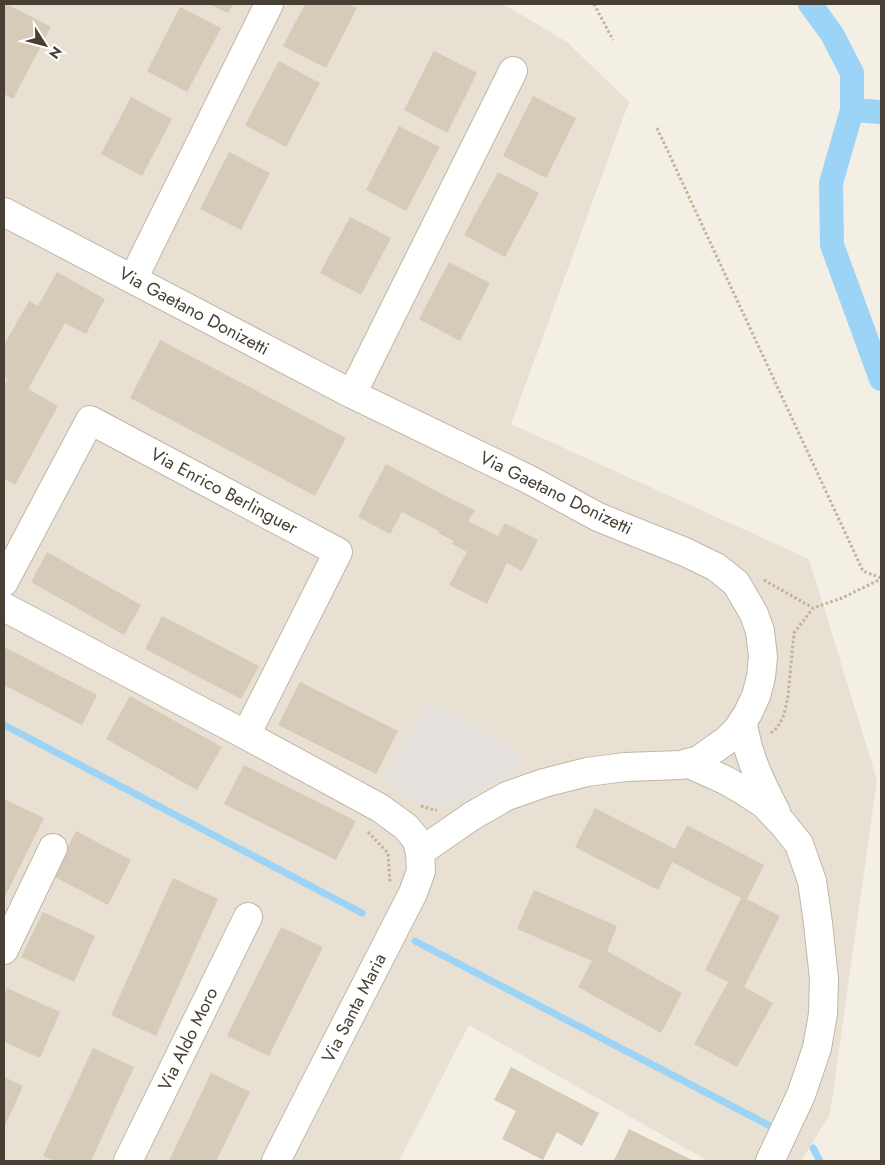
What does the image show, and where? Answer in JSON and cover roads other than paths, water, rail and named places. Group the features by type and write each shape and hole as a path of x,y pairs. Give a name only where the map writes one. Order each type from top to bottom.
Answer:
{"street":[{"path":"133,279 269,4"},
{"path":"352,394 513,71"},
{"name":"Via Gaetano Donizetti","path":"4,212 352,394 530,480 598,517 685,552 716,567 736,583 754,614 760,631 764,657 756,696 737,730 727,740 699,760 681,765 625,767 587,772 544,783 507,796 472,816 420,852"},
{"name":"Via Enrico Berlinguer","path":"4,582 90,420 338,552 246,735"},
{"path":"4,608 246,735 380,808 406,827 416,839 420,852"},
{"path":"743,720 744,734 749,753 763,788 780,820"},
{"path":"687,763 741,789 764,804 780,820 799,844 812,881 824,979 823,1014 817,1048 801,1095 770,1161"},
{"path":"4,950 53,848"},
{"name":"Via Santa Maria","path":"276,1161 413,893 421,871 420,852"},
{"name":"Via Aldo Moro","path":"128,1161 248,917"}],"waterway":[{"path":"810,4 832,34 852,73 852,110 831,183 832,245 881,379"},
{"path":"852,110 881,112"},
{"path":"4,725 362,913"},
{"path":"415,941 774,1128"},
{"path":"813,1148 820,1161"}]}
